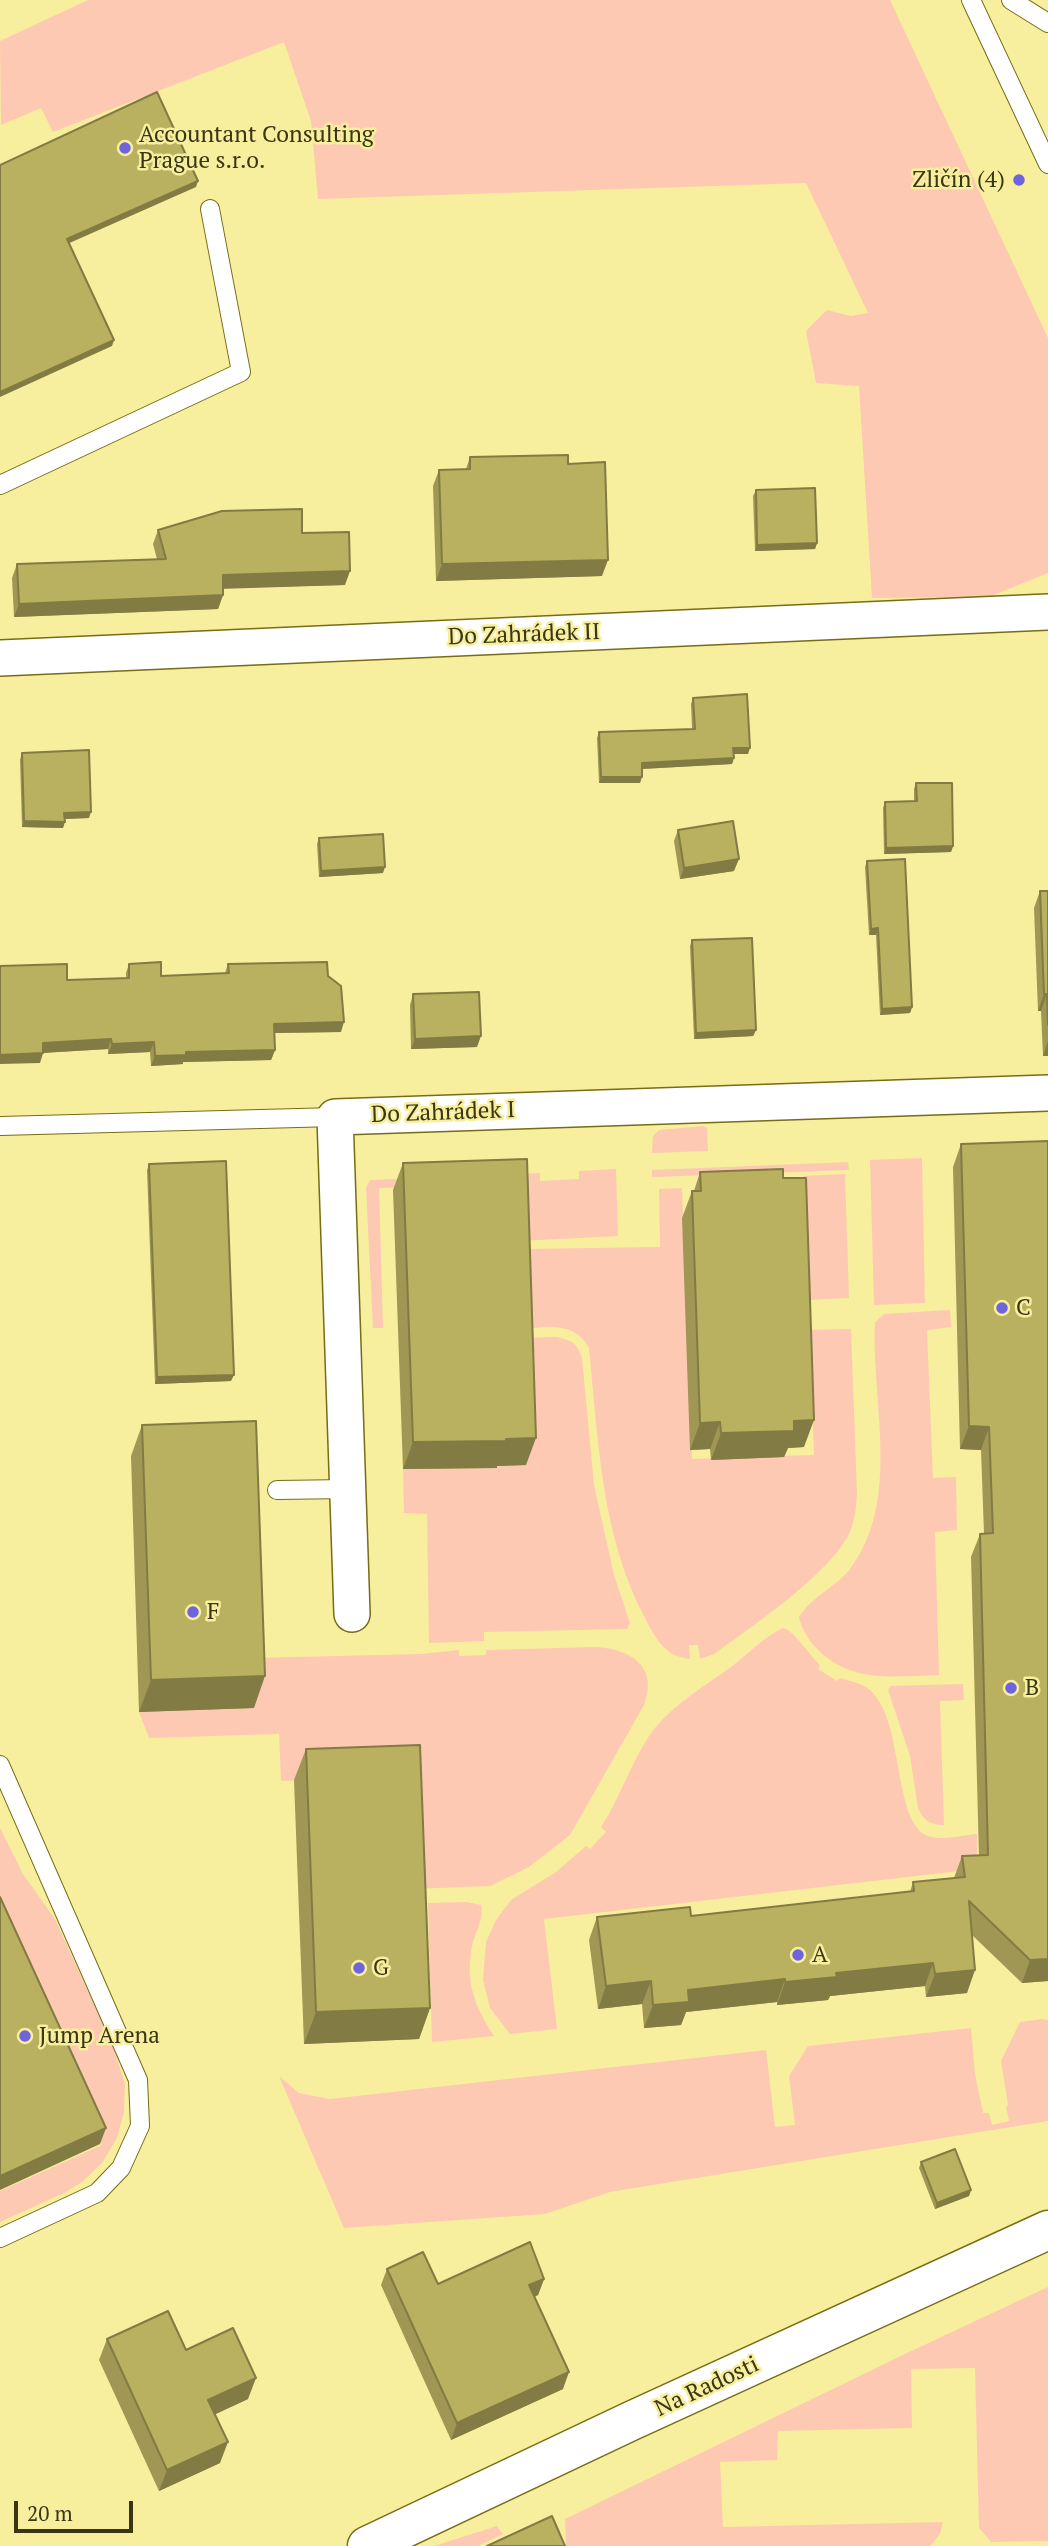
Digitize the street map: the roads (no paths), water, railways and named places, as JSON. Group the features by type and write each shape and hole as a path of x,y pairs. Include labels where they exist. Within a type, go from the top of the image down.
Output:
{"main road":[{"name":"Na Radosti","path":"367,2546 631,2421 1048,2230"}],"street":[{"name":"Do Zahrádek II","path":"0,657 1048,612"},
{"name":"Do Zahrádek I","path":"335,1117 1048,1093"},
{"path":"335,1117 352,1614"}],"lane":[{"path":"971,0 1048,164"},
{"path":"1011,0 1048,23"},
{"path":"0,485 241,372 211,209"},
{"path":"0,1126 335,1117"},
{"path":"277,1490 348,1489"},
{"path":"0,1765 138,2080 139,2126 121,2168 97,2193 0,2238"}],"place":[{"name":"Accountant Consulting Prague s.r.o.","path":"125,148"},
{"name":"Zličín (4)","path":"1019,180"},
{"name":"C","path":"1002,1308"},
{"name":"F","path":"193,1612"},
{"name":"B","path":"1011,1688"},
{"name":"A","path":"798,1955"},
{"name":"G","path":"359,1968"},
{"name":"Jump Arena","path":"25,2036"}]}
